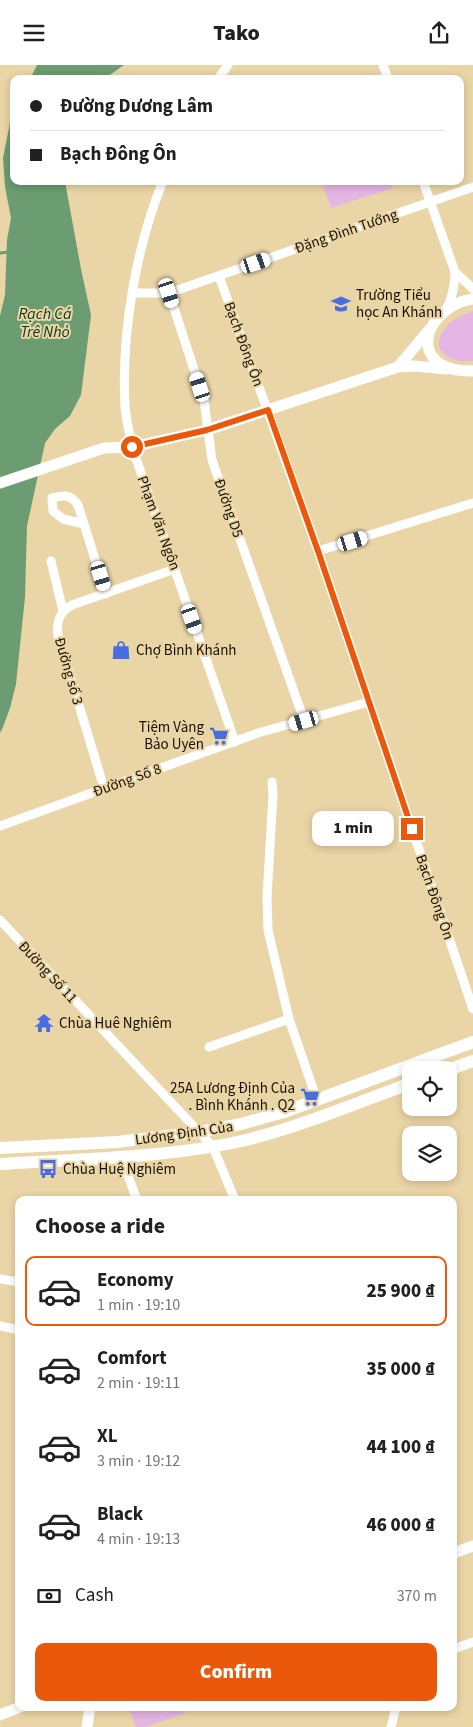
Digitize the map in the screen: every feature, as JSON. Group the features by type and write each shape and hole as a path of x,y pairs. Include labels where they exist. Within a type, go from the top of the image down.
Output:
{"main road":[{"name":"Lương Định Của","path":"0,1148 117,1142 200,1132 241,1124 284,1112 473,1042"},
{"path":"457,1067 473,1061"},
{"name":"Lương Định Của","path":"0,1164 122,1157 213,1147 290,1127 402,1086"}],"street":[{"name":"Phạm Văn Ngôn","path":"162,185 151,214 132,293 127,323 125,407 132,447 235,742"},
{"path":"425,185 454,272 455,284 444,314"},
{"name":"Đặng Đình Tướng","path":"132,293 169,293 473,187"},
{"path":"454,272 473,289"},
{"name":"Bạch Đông Ôn","path":"219,276 318,551 473,1009"},
{"name":"Đường D5","path":"169,293 204,400 212,460 304,721"},
{"path":"398,367 433,324 444,314 458,303 473,299"},
{"path":"433,324 428,338 428,346 433,359 446,369"},
{"path":"0,483 104,448 132,447 207,430 398,367 414,366 467,371 473,378"},
{"path":"318,551 473,503"},
{"path":"84,524 106,594"},
{"path":"51,561 63,611 72,605 175,569"},
{"name":"Đường số 3","path":"63,611 57,623 58,636 104,788"},
{"name":"Đường Số 8","path":"0,826 235,742 369,702"},
{"path":"272,782 273,795 267,897 268,930 289,1019 317,1100"},
{"name":"Đường Số 11","path":"0,920 213,1147"},
{"path":"209,1047 289,1019"},
{"path":"213,1147 233,1196"},
{"path":"122,1157 136,1196"},
{"path":"0,1279 15,1281"},
{"path":"0,1326 15,1329"},
{"path":"457,1552 473,1546"},
{"path":"457,1648 473,1642"},
{"path":"0,1715 15,1709"},
{"path":"87,1727 89,1711"},
{"path":"390,1727 395,1711"}],"shaded area":[{"path":"322,185 392,185 393,188 331,208"},
{"path":"473,311 473,361 450,358 440,349 440,336 451,322"},
{"path":"130,1711 184,1711 185,1713 146,1727 136,1727"}],"water":[{"path":"37,65 124,65 110,75 32,75"},
{"name":"Rạch Cá Trê Nhỏ","path":"10,123 10,185 66,185 91,315 81,395 70,416 55,429 45,443 27,526 25,597 16,684 10,708 0,733 0,316 5,295 7,240 11,218 5,187 3,158"}],"waterway":[{"path":"0,253 9,252"}],"place":[{"name":"Trường Tiểu học An Khánh","path":"341,304"},
{"name":"Chợ Bình Khánh","path":"121,650"},
{"name":"Tiệm Vàng Bảo Uyên","path":"219,736"},
{"name":"Chùa Huê Nghiêm","path":"44,1023"},
{"name":"25A Lương Định Của . Bình Khánh . Q2","path":"310,1097"},
{"name":"Chùa Huệ Nghiêm","path":"48,1169"}],"route":[{"path":"132,447 207,430 268,410 412,829"}]}
